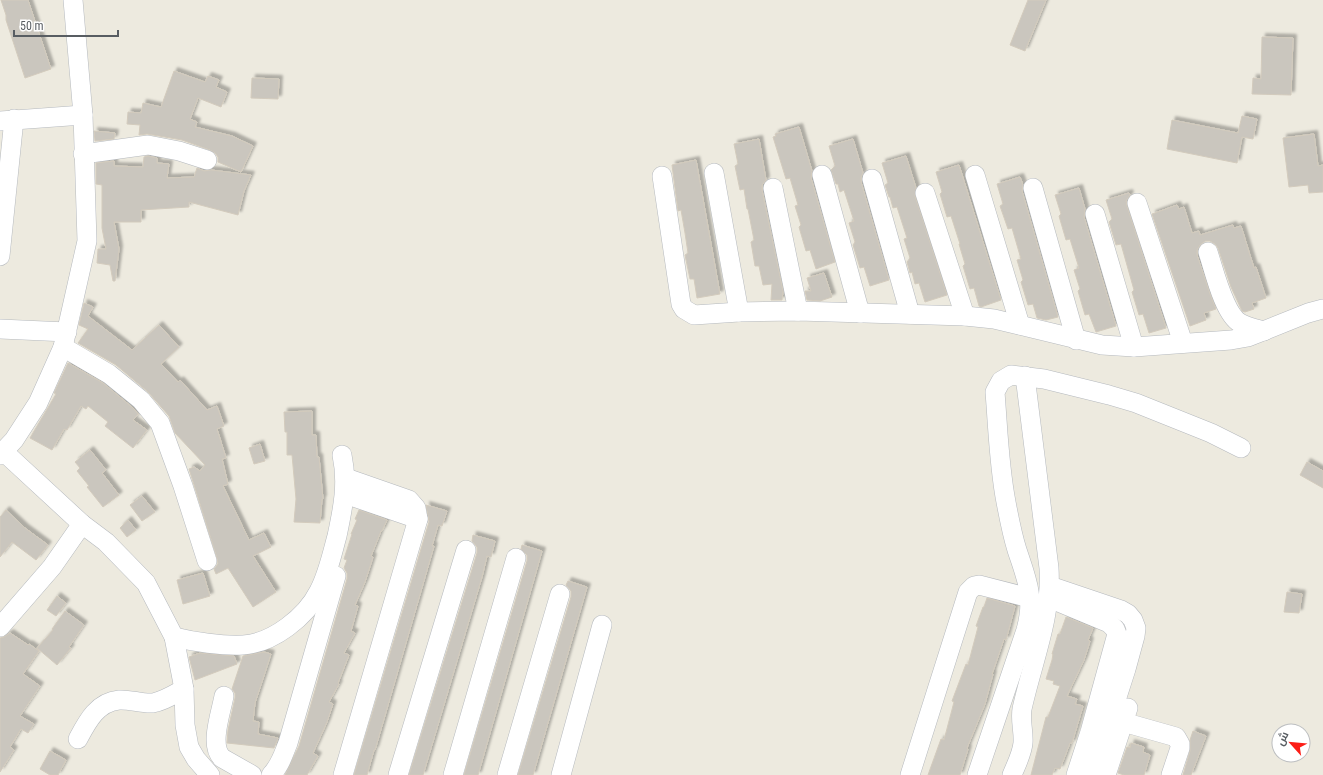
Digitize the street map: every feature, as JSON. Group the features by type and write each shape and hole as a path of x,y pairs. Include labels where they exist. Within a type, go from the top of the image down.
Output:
{"street":[{"path":"73,0 83,115 83,154 87,241 65,340 38,404 14,440 2,453 82,524 106,542 146,583 174,637 184,689 185,725 189,747 196,759 210,775"},
{"path":"0,256 7,120 83,115"},
{"path":"83,154 148,145 179,150 208,160"},
{"path":"714,173 739,312"},
{"path":"822,175 860,313"},
{"path":"975,175 1020,325"},
{"path":"662,176 681,304 684,309 694,315 739,312 798,311 965,316 994,319 1076,340 1102,345 1134,347 1231,340 1248,337 1308,313 1323,309"},
{"path":"872,179 910,314"},
{"path":"773,188 798,311"},
{"path":"1033,188 1076,340"},
{"path":"925,193 965,316"},
{"path":"1137,203 1183,343"},
{"path":"1094,214 1134,347"},
{"path":"1208,252 1226,306 1232,316 1240,323 1264,331"},
{"path":"0,329 65,340 141,400 160,423 183,486 207,561"},
{"path":"1076,775 1090,732 1117,631 1110,623 1043,594 1028,581 1017,548 1006,502 1001,466 995,392 1001,381 1011,375 1044,379 1136,403 1212,433 1241,448"},
{"path":"1012,775 1022,747 1022,708 1049,568 1025,376"},
{"path":"271,775 277,769 288,743 350,490 342,455"},
{"path":"174,637 192,642 244,645 267,638 288,627 306,610 320,591 350,490"},
{"path":"343,775 418,519 416,508 409,500 350,490"},
{"path":"0,627 52,567 82,524"},
{"path":"398,775 466,550"},
{"path":"454,775 516,558"},
{"path":"910,775 968,592 974,586 979,585 1043,594 1128,614 1133,620 1136,628 1126,669 1092,775"},
{"path":"507,775 560,594"},
{"path":"977,775 1026,630 1030,612 1043,594"},
{"path":"561,775 602,625"},
{"path":"1106,775 1137,678 1135,672 1126,669"},
{"path":"78,739 87,721 98,709 107,704 119,700 153,703 165,700 184,689"},
{"path":"224,696 216,738 216,749 222,758 252,775"},
{"path":"1123,722 1172,735 1179,740 1180,748 1171,775"}],"building":[{"path":"1,0 28,0 51,69 25,78"},
{"path":"1028,0 1046,0 1025,51 1010,45"},
{"path":"1262,37 1293,38 1291,95 1252,94 1253,78 1261,79"},
{"path":"174,71 205,82 208,76 219,80 216,87 227,92 221,107 198,98 190,119 197,122 195,127 232,136 253,146 241,172 218,162 218,157 210,150 182,140 147,134 139,135 140,125 127,124 128,112 141,113 143,103 161,107"},
{"path":"252,78 279,79 278,99 251,98"},
{"path":"1242,116 1257,119 1253,139 1242,137 1237,163 1167,149 1172,120 1238,133"},
{"path":"799,127 812,171 811,178 835,262 816,269 810,250 806,251 799,227 801,225 795,206 798,205 790,178 786,179 773,137 776,136 775,134"},
{"path":"94,131 115,133 114,139 95,141"},
{"path":"1314,134 1318,166 1323,165 1323,192 1309,193 1308,185 1289,187 1283,138"},
{"path":"759,139 766,180 762,185 762,190 783,291 782,300 771,300 772,284 763,285 759,266 755,266 751,242 754,240 744,189 740,190 735,166 738,164 734,144"},
{"path":"853,139 863,173 861,182 889,280 870,286 864,267 860,268 853,245 855,242 849,223 854,221 844,190 840,192 831,170 835,166 829,146"},
{"path":"148,156 157,158 157,163 169,164 167,178 194,177 197,168 204,171 211,170 251,175 244,191 238,215 189,202 189,207 141,210 141,222 114,222 119,249 115,281 113,281 110,265 97,263 98,249 106,249 102,228 102,185 96,184 96,163 114,161 114,166 143,167 144,157"},
{"path":"906,156 916,188 915,196 947,295 925,302 919,283 915,284 912,272 910,273 907,262 910,258 904,239 907,238 897,207 893,208 885,185 888,183 882,163"},
{"path":"696,160 720,294 697,298 694,279 690,279 685,255 688,253 681,210 678,211 672,165"},
{"path":"959,165 1001,300 981,307 979,306 974,288 970,289 963,266 965,264 960,244 951,216 947,217 940,194 942,192 936,172"},
{"path":"1020,177 1023,185 1022,191 1058,317 1046,320 1037,318 1033,304 1028,305 1021,282 1023,280 1017,260 1021,259 1012,228 1008,229 1000,206 1003,204 997,184"},
{"path":"1079,188 1085,209 1084,217 1116,326 1096,332 1089,314 1085,315 1078,291 1080,289 1074,270 1079,268 1070,239 1066,240 1059,216 1061,214 1055,195"},
{"path":"1129,193 1130,195 1126,201 1127,206 1166,328 1149,333 1143,314 1139,315 1132,292 1134,290 1121,244 1116,245 1109,222 1112,219 1106,200"},
{"path":"1177,205 1179,209 1184,207 1192,233 1199,231 1200,235 1233,225 1234,228 1241,226 1254,268 1256,267 1266,298 1252,303 1254,309 1245,312 1242,311 1231,287 1218,248 1210,241 1205,241 1197,250 1197,255 1216,309 1204,313 1206,320 1190,326 1152,214"},
{"path":"824,273 832,297 820,301 807,300 805,291 811,291 807,278"},
{"path":"84,303 93,307 88,316 132,350 159,325 179,347 161,364 178,382 180,380 207,410 217,406 224,426 217,429 226,458 222,459 228,484 223,486 249,540 264,533 271,547 253,556 276,592 253,607 228,568 216,574 214,569 218,564 217,558 189,469 194,467 200,471 205,465 175,433 169,416 148,392 116,365 78,343 88,329 79,325"},
{"path":"68,363 103,383 138,414 133,420 147,430 133,448 105,426 108,422 88,406 86,409 81,406 67,430 64,429 52,450 30,438 56,394 54,393"},
{"path":"312,411 312,435 316,435 317,457 319,457 323,499 320,523 294,522 296,499 292,455 287,455 287,432 285,432 284,412"},
{"path":"260,444 265,461 254,464 249,448"},
{"path":"90,450 106,470 102,473 119,495 103,507 87,487 89,486 77,471 80,468 75,462"},
{"path":"1307,462 1323,471 1323,488 1300,475"},
{"path":"142,496 155,512 142,521 130,505"},
{"path":"426,505 447,511 442,526 438,525 432,546 434,546 367,775 354,775 429,522"},
{"path":"6,510 25,528 48,545 36,560 12,542 0,557 0,517"},
{"path":"359,510 387,520 371,556 373,557 365,582 355,605 358,606 351,631 355,633 344,653 349,655 338,683 339,684 329,702 333,704 327,722 313,753 318,756 307,775 285,775 299,746 347,579 347,573 344,568 347,560 344,559"},
{"path":"128,520 136,530 127,537 120,528"},
{"path":"473,535 495,541 491,557 487,556 423,775 409,775 477,553 477,547 472,541"},
{"path":"522,545 542,551 478,775 464,775 527,561 527,555 521,549"},
{"path":"203,573 210,596 183,604 177,580"},
{"path":"568,581 587,587 533,775 518,775 571,597 571,591 566,585"},
{"path":"1287,592 1302,594 1299,613 1284,612"},
{"path":"57,596 66,603 56,616 47,610"},
{"path":"987,598 1015,606 1006,640 1004,639 992,674 985,704 967,748 968,749 960,775 928,775 941,739 944,740 954,702 952,701 966,664 968,665 978,627 976,626"},
{"path":"65,611 84,625 69,647 71,648 57,665 37,648 53,630 52,629"},
{"path":"1066,617 1093,628 1088,640 1090,641 1084,660 1067,696 1077,699 1075,704 1083,706 1072,743 1070,743 1060,769 1055,768 1052,775 1031,775 1046,717 1048,717 1060,686 1053,684 1054,681 1046,679 1058,634 1060,634"},
{"path":"10,633 39,651 23,674 40,686 20,716 34,724 28,733 21,729 10,747 14,750 0,772 0,638"},
{"path":"264,652 271,654 255,703 253,721 259,722 258,734 278,738 274,748 227,743 228,730 235,698 235,693 232,689 243,656"},
{"path":"200,653 234,656 237,664 195,680 189,657"},
{"path":"1193,731 1206,736 1191,775 1183,775 1190,751 1190,740"},
{"path":"1131,743 1144,747 1143,752 1150,755 1144,775 1124,775 1118,773 1127,747 1130,748"},
{"path":"50,751 66,760 58,775 50,775 40,769"}]}
